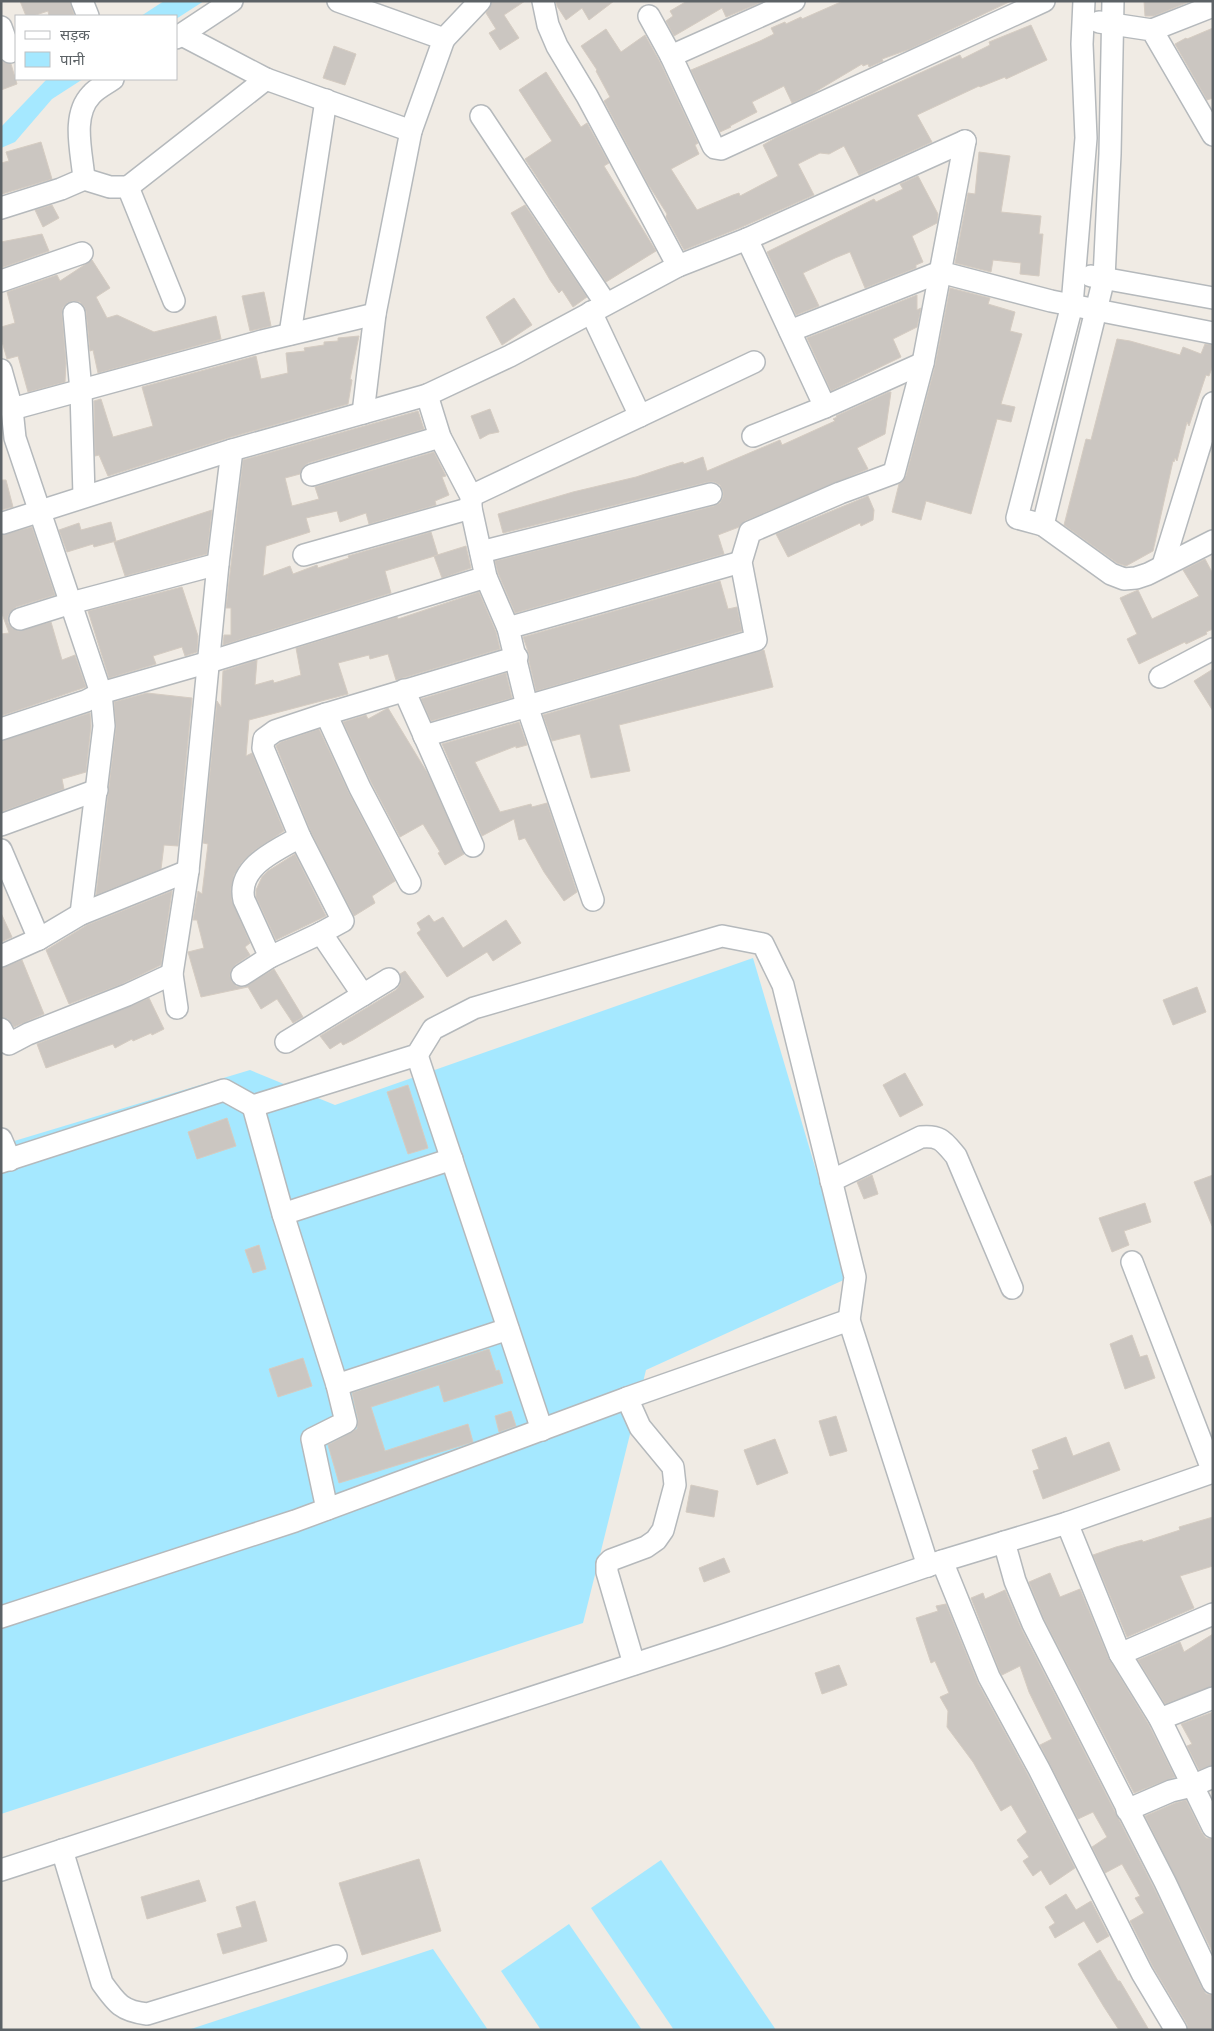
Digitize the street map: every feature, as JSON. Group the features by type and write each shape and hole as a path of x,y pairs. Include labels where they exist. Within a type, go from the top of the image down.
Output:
{"street":[{"path":"82,1 88,15"},
{"path":"179,37 232,1"},
{"path":"338,1 444,38"},
{"path":"363,413 375,314 410,131 444,38 480,1"},
{"path":"543,1 548,25 557,46 587,96 678,266"},
{"path":"671,56 794,1"},
{"path":"649,16 671,56 713,146 721,149 1044,1"},
{"path":"1043,525 1104,278 1110,154 1113,1"},
{"path":"1213,6 1152,30 1112,24 1083,10 1086,138 1072,305 1017,518 1043,525 1111,574 1124,579 1136,578 1213,541"},
{"path":"1,27 10,52"},
{"path":"1152,30 1206,110 1213,135"},
{"path":"179,37 266,79 410,131"},
{"path":"1,208 84,179 110,188 128,187 266,79"},
{"path":"84,179 79,125 81,111 90,96 112,80"},
{"path":"290,334 326,100"},
{"path":"481,116 598,308 640,416"},
{"path":"3,523 232,450 427,394 510,356 678,266 747,239 965,141 923,363 894,473 840,493 750,532 741,562 756,640 424,736"},
{"path":"128,187 174,301"},
{"path":"747,239 825,407"},
{"path":"1,281 82,253"},
{"path":"790,331 940,272 1072,305 1213,333"},
{"path":"1076,273 1213,298"},
{"path":"74,314 81,391 84,496"},
{"path":"12,409 290,334 375,314"},
{"path":"304,555 471,502 640,416 754,362"},
{"path":"754,436 825,407 923,363"},
{"path":"1,370 12,409 8,440 41,512 101,693 104,726 98,790 81,914"},
{"path":"427,394 440,438 471,502 486,577 508,628 528,706 593,900"},
{"path":"1163,565 1207,443 1213,403"},
{"path":"312,475 440,438"},
{"path":"177,1008 172,974 188,871 218,564 232,450"},
{"path":"481,552 711,494"},
{"path":"508,628 741,562"},
{"path":"20,619 71,603 218,564"},
{"path":"1,729 86,701 101,693 486,577"},
{"path":"1160,676 1213,648"},
{"path":"242,975 270,957 343,921 300,837 263,743 267,736 275,731 326,714 516,658"},
{"path":"404,690 473,846"},
{"path":"326,714 360,788 410,883"},
{"path":"1,825 98,790"},
{"path":"270,957 244,900 243,884 256,864 300,837"},
{"path":"1,850 39,939"},
{"path":"1,956 39,939 81,914 188,871"},
{"path":"320,933 363,995"},
{"path":"253,1106 417,1055 433,1029 474,1008 722,936 763,944 783,986 855,1277 849,1320 935,1564 989,1677 1111,1909 1142,1973 1176,2030"},
{"path":"1,1029 9,1044 28,1034 127,995 172,974"},
{"path":"286,1042 389,979"},
{"path":"417,1055 542,1430"},
{"path":"1,1139 6,1161 224,1090 253,1106 283,1214 337,1384 346,1422 312,1440 327,1509"},
{"path":"831,1181 921,1137 933,1136 944,1142 956,1156 1012,1288"},
{"path":"283,1214 452,1160"},
{"path":"1,1870 935,1564 1067,1523 1213,1472 1132,1262"},
{"path":"1,1618 327,1509 627,1398 849,1320"},
{"path":"337,1384 508,1329"},
{"path":"627,1398 640,1427 673,1467 675,1485 663,1530 656,1540 646,1547 611,1560 607,1564 607,1572 634,1664"},
{"path":"1067,1523 1120,1654 1160,1719 1213,1827"},
{"path":"1004,1542 1015,1581 1033,1624 1165,1882 1213,1984"},
{"path":"1120,1654 1213,1614"},
{"path":"1160,1719 1213,1698"},
{"path":"1127,1810 1171,1791 1192,1786 1213,1777"},
{"path":"62,1850 102,1983 113,1999 128,2012 147,2014 336,1956"}],"water":[{"path":"164,1 204,1 178,18 178,15 143,15"},
{"path":"46,80 81,80 52,99 15,142 1,148 1,127"},
{"path":"753,958 848,1278 646,1370 583,1623 1,1814 1,1145 250,1070 335,1105"},
{"path":"661,1860 776,2030 674,2030 591,1908"},
{"path":"569,1924 642,2030 541,2030 501,1971"},
{"path":"433,1949 488,2030 188,2030"}],"building":[{"path":"20,1 70,1 74,15 49,15 48,11 36,15 26,15"},
{"path":"492,1 525,1 504,15 519,38 500,50 489,33 496,29 486,13"},
{"path":"556,1 614,1 589,20 582,8 566,20"},
{"path":"687,1 762,2 726,17 722,8 674,36 666,21 673,16 670,11"},
{"path":"843,1 1011,1 910,49 882,59 883,61 869,67 868,64 863,66 862,64 810,95 792,103 784,86 752,102 757,112 720,132 691,70 774,34 771,28 801,17 802,19"},
{"path":"1144,1 1191,1 1154,16 1145,16"},
{"path":"1031,25 1047,60 1006,79 1005,77 979,86 917,115 932,142 859,175 844,146 829,154 820,153 798,164 814,195 684,250 666,217 667,214 648,184 604,101 610,97 597,70 581,46 606,29 621,52 645,35 660,62 698,143 695,145 699,154 671,169 697,210 739,193 740,196 778,176 763,145 777,137 960,55 962,59 990,45 989,42"},
{"path":"1213,28 1213,98 1207,100 1175,44"},
{"path":"334,46 356,54 345,85 323,78"},
{"path":"1,61 11,64 17,84 1,90"},
{"path":"546,72 581,127 587,123 609,163 604,166 656,251 606,282 525,159 552,141 519,90"},
{"path":"41,142 52,179 2,194 1,163 9,161 6,152"},
{"path":"979,152 1010,156 1001,212 1041,216 1039,234 1043,234 1039,276 1020,274 1021,263 993,260 991,272 955,263 968,193 975,194"},
{"path":"918,176 938,214 937,223 912,236 923,262 916,265 916,268 865,288 850,252 835,258 803,273 819,306 796,315 767,252 874,199 876,202 903,189 900,184"},
{"path":"52,205 59,218 43,227 35,210"},
{"path":"525,205 587,297 573,307 562,290 559,293 550,280 511,213"},
{"path":"42,234 49,251 1,268 1,242"},
{"path":"92,260 110,288 96,297 107,318 117,315 154,332 216,316 221,339 98,373 93,350 90,351 86,311 80,302 72,301 63,307 62,314 66,363 65,382 28,392 18,356 7,359 1,338 1,327 15,323 7,292 57,275 60,281"},
{"path":"950,288 990,298 988,304 1015,312 1010,331 1022,334 1001,404 1015,407 1011,422 997,419 971,514 926,501 921,520 892,512 899,484 906,476 935,366"},
{"path":"264,292 271,326 250,331 242,296"},
{"path":"917,295 917,310 921,308 917,327 893,339 901,357 831,391 807,338"},
{"path":"514,298 532,325 502,345 486,317"},
{"path":"359,336 350,379 352,380 348,404 228,438 108,476 99,455 95,456 94,401 101,399 113,437 153,426 142,387 256,356 261,379 288,373 286,353 305,351 304,348 324,345 324,342 338,341 338,338"},
{"path":"1117,339 1180,355 1183,347 1201,354 1205,344 1213,345 1213,365 1209,376 1206,375 1189,426 1187,422 1177,461 1175,458 1173,461 1153,551 1126,566 1117,563 1064,525 1086,439 1091,440"},
{"path":"891,392 885,434 857,448 868,469 745,521 739,527 718,535 724,554 515,613 498,573 495,561 714,506 720,503 723,491 720,485 708,482 503,533 498,514 573,492 636,477 683,462 684,464 703,457 707,471 780,440 782,445 835,421 833,419 836,416"},
{"path":"490,409 499,432 489,434 480,439 471,416"},
{"path":"418,411 424,429 308,463 303,467 300,474 285,478 292,506 319,499 315,487 434,452 446,476 442,477 449,495 435,501 436,505 369,524 366,513 340,522 337,511 306,518 310,532 266,546 263,576 290,566 293,574 317,565 318,568 349,558 348,556 431,532 438,555 385,571 391,593 223,645 224,635 231,635 231,608 226,608 243,460"},
{"path":"1,480 6,480 13,507 1,510"},
{"path":"868,496 874,510 873,520 861,526 860,523 788,557 776,534"},
{"path":"212,510 207,554 125,576 114,542"},
{"path":"111,522 116,541 94,547 93,544 67,552 59,530 79,523 81,530"},
{"path":"32,527 55,595 16,607 8,616 8,623 18,631 51,622 62,660 75,655 86,687 1,716 1,634 9,633 1,611 1,535"},
{"path":"466,546 471,568 442,578 434,556"},
{"path":"1205,559 1213,574 1213,629 1186,644 1185,642 1139,664 1127,639 1137,634 1120,598 1138,590 1152,619 1199,596 1183,570"},
{"path":"720,581 728,609 737,607 742,631 536,691 529,654 523,637"},
{"path":"182,587 198,636 197,652 185,656 182,647 153,656 156,664 109,678 88,611"},
{"path":"479,592 496,632 500,649 396,680 388,654 370,659 369,655 338,663 348,694 249,720 246,756 252,753 284,831 252,852 242,862 234,875 231,889 232,901 250,943 245,947 250,955 235,965 231,970 230,976 236,986 243,987 274,969 303,1017 293,1023 277,999 261,1009 248,987 201,997 188,952 204,948 197,920 193,920 198,891 202,894 208,844 203,843 217,701 221,707 223,671 257,660 255,685 273,680 274,683 301,675 296,648 397,617 398,619"},
{"path":"764,650 773,687 619,725 630,771 591,778 580,734 552,741 543,715"},
{"path":"1213,669 1213,711 1194,681"},
{"path":"506,673 512,698 431,721 421,699"},
{"path":"147,693 192,698 178,846 164,845 161,869 96,895 116,728 114,702"},
{"path":"388,708 428,774 464,854 445,865 438,853 440,852 423,824 400,837 371,782 343,722 366,715 368,719"},
{"path":"90,713 91,726 86,772 62,779 64,789 1,812 1,741"},
{"path":"519,722 527,745 516,748 516,746 475,762 500,812 531,804 532,807 547,803 577,892 564,901 544,872 525,838 519,840 514,819 482,836 442,744"},
{"path":"319,729 349,793 395,881 372,896 375,903 354,916 311,832 276,746 281,742"},
{"path":"295,854 326,916 276,940 256,897 256,890 262,877 268,871"},
{"path":"172,891 161,965 122,984 69,1004 46,950 87,925"},
{"path":"1,913 12,937 1,942"},
{"path":"429,915 434,922 443,917 463,948 506,920 521,943 493,961 487,952 447,977 417,933 421,930 417,923"},
{"path":"22,960 44,1014 14,1027 8,1019 1,1017 1,968"},
{"path":"405,971 424,997 353,1040 343,1045 341,1042 330,1049 320,1036 396,990 400,985 400,974"},
{"path":"1197,987 1206,1012 1173,1025 1163,1000"},
{"path":"149,998 164,1029 133,1041 132,1039 115,1048 113,1044 46,1068 37,1044"},
{"path":"905,1073 923,1105 900,1117 883,1085"},
{"path":"408,1085 428,1148 408,1154 387,1092"},
{"path":"227,1118 236,1146 197,1159 188,1132"},
{"path":"872,1175 878,1194 864,1199 857,1182"},
{"path":"1213,1175 1213,1226 1212,1226 1194,1182"},
{"path":"1145,1203 1151,1222 1124,1231 1129,1245 1112,1252 1099,1218"},
{"path":"259,1245 266,1269 253,1273 245,1250"},
{"path":"1132,1335 1140,1357 1147,1355 1155,1378 1125,1389 1110,1344"},
{"path":"489,1349 496,1371 499,1370 503,1383 444,1402 439,1385 371,1407 385,1451 468,1424 473,1442 339,1483 328,1445 357,1429 358,1419 352,1393"},
{"path":"303,1358 312,1386 278,1397 269,1369"},
{"path":"511,1411 516,1426 499,1432 495,1416"},
{"path":"836,1416 847,1451 830,1456 819,1421"},
{"path":"1066,1437 1073,1456 1109,1442 1120,1470 1043,1499 1033,1471 1039,1469 1032,1450"},
{"path":"775,1439 788,1473 757,1485 744,1450"},
{"path":"691,1485 718,1491 714,1517 686,1512"},
{"path":"1213,1517 1213,1566 1180,1576 1194,1608 1127,1637 1093,1555 1142,1540 1143,1542 1180,1530 1179,1527"},
{"path":"724,1558 730,1572 704,1582 699,1568"},
{"path":"1050,1573 1060,1597 1080,1589 1109,1659 1149,1725 1175,1777 1134,1793 1044,1619 1029,1582"},
{"path":"1005,1590 1022,1630 1154,1888 1202,1988 1206,1994 1213,1995 1213,2030 1188,2030 1187,2024 1153,1967 1130,1921 1144,1913 1135,1898 1140,1896 1122,1864 1105,1873 1092,1847 1107,1837 1093,1812 1078,1819 1040,1745 1052,1739 1029,1692 1020,1666 1002,1675 1000,1672 971,1598 983,1593 985,1599"},
{"path":"946,1604 978,1683 1028,1775 1075,1868 1050,1885 1041,1870 1033,1876 1023,1861 1029,1857 1017,1840 1027,1832 1011,1805 1001,1811 973,1762 947,1727 948,1711 940,1697 949,1693 935,1661 931,1663 916,1618 938,1611 936,1606"},
{"path":"1213,1634 1213,1686 1165,1704 1138,1660 1180,1642 1184,1652"},
{"path":"839,1665 847,1685 822,1694 815,1673"},
{"path":"1213,1712 1213,1765 1199,1770 1187,1746 1192,1744 1181,1724"},
{"path":"1186,1800 1202,1833 1206,1838 1213,1839 1213,1953 1145,1816"},
{"path":"419,1859 441,1931 362,1955 339,1883"},
{"path":"199,1880 206,1901 147,1919 141,1897"},
{"path":"1066,1894 1076,1910 1091,1901 1109,1936 1097,1943 1084,1921 1055,1938 1049,1927 1055,1923 1045,1907"},
{"path":"255,1901 267,1941 223,1954 217,1934 242,1927 236,1907"},
{"path":"1100,1950 1149,2030 1119,2030 1104,2007 1078,1964"}]}
